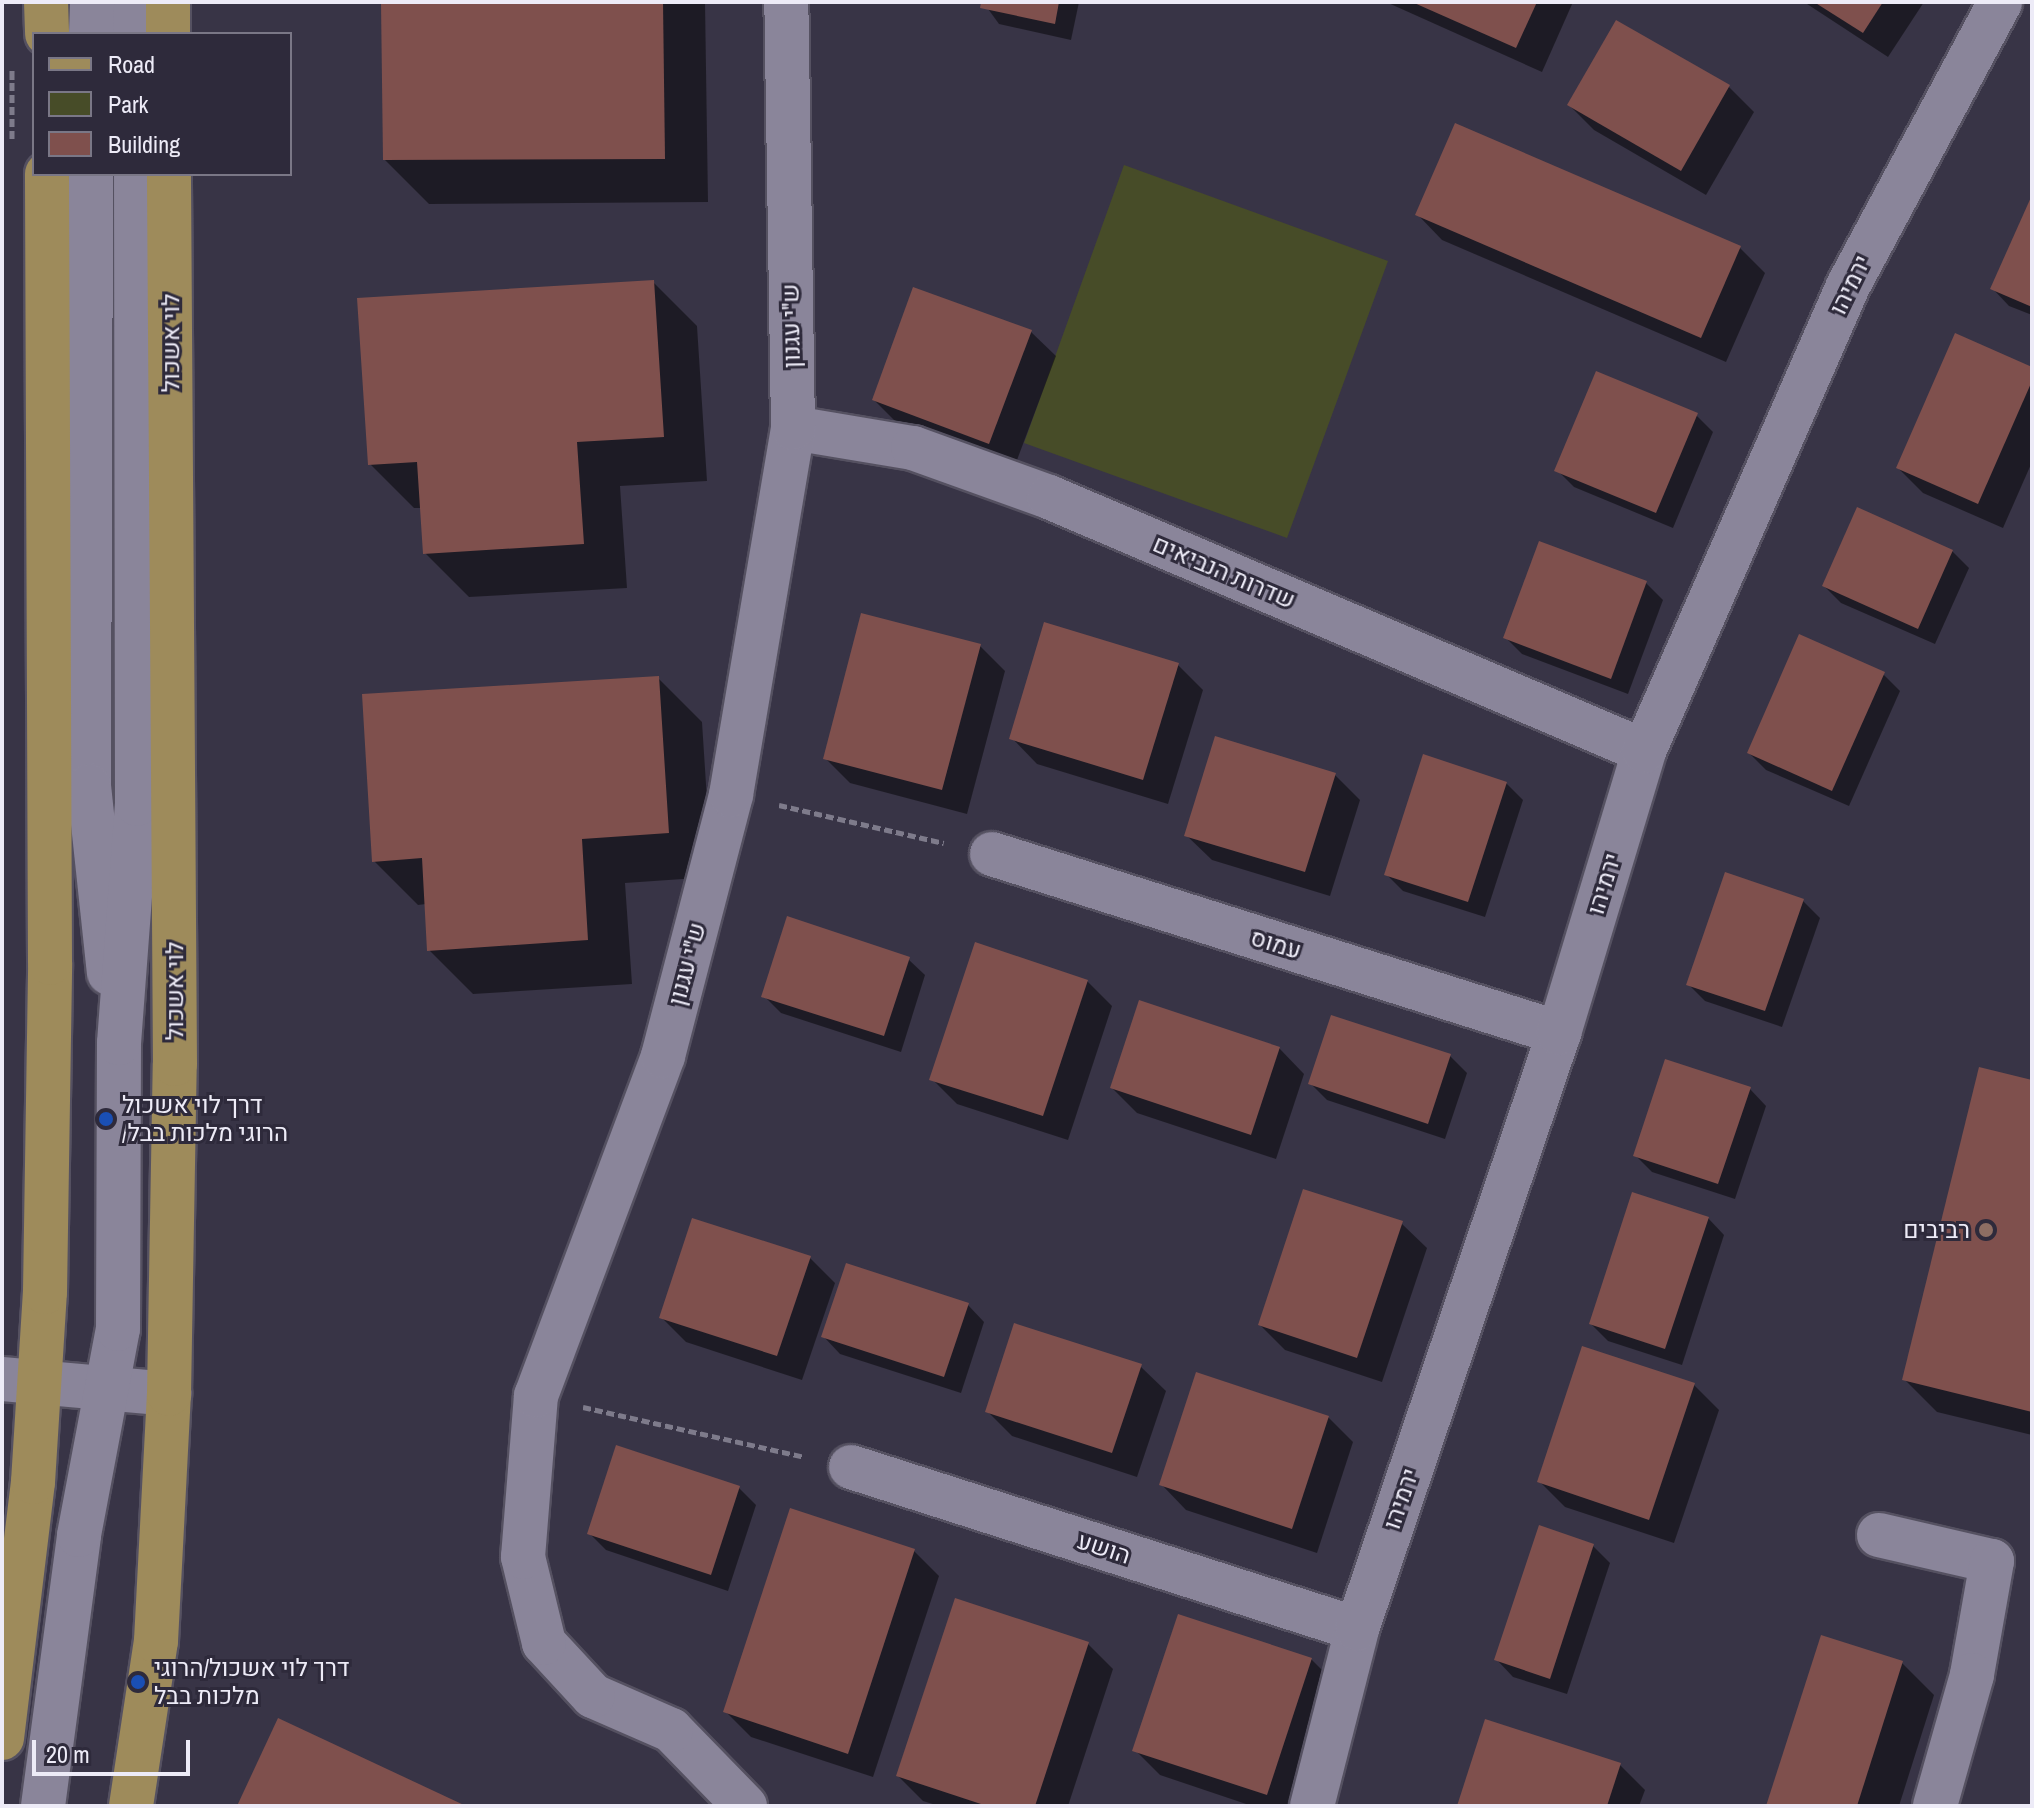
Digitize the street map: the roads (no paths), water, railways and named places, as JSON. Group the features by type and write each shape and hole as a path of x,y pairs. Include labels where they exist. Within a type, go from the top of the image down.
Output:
{"main road":[{"path":"46,2 47,32"},
{"path":"168,2 168,32"},
{"path":"2,1738 21,1382 50,963 47,176"},
{"name":"לוי אשכול","path":"131,1806 156,1641 169,1394 175,1064 169,176"}],"street":[{"path":"91,32 92,2"},
{"path":"128,2 130,32"},
{"name":"ש\"י עגנון","path":"745,1806 671,1730 593,1696 544,1643 523,1557 536,1396 663,1056 731,795 793,428 786,2"},
{"name":"ירמיהו","path":"1312,1806 1357,1629 1559,1033 1644,751 1848,286 2000,2"},
{"path":"91,176 89,786 95,873 119,1043"},
{"path":"43,1806 79,1535 110,1390 119,1318 119,1043 137,804 136,176"},
{"name":"שדרות הנביאים","path":"793,428 913,448 1049,497 1644,751"},
{"name":"עמוס","path":"992,854 1559,1033"},
{"path":"21,1382 169,1394"},
{"name":"הושע","path":"851,1467 1357,1629"},
{"path":"1879,1535 1992,1561 1972,1675 1935,1806"}],"place":[{"name":"דרך לוי אשכול /הרוגי מלכות בבל","path":"106,1119"},
{"name":"רביבים","path":"1986,1230"},
{"name":"דרך לוי אשכול/הרוגי מלכות בבל","path":"138,1682"}]}
